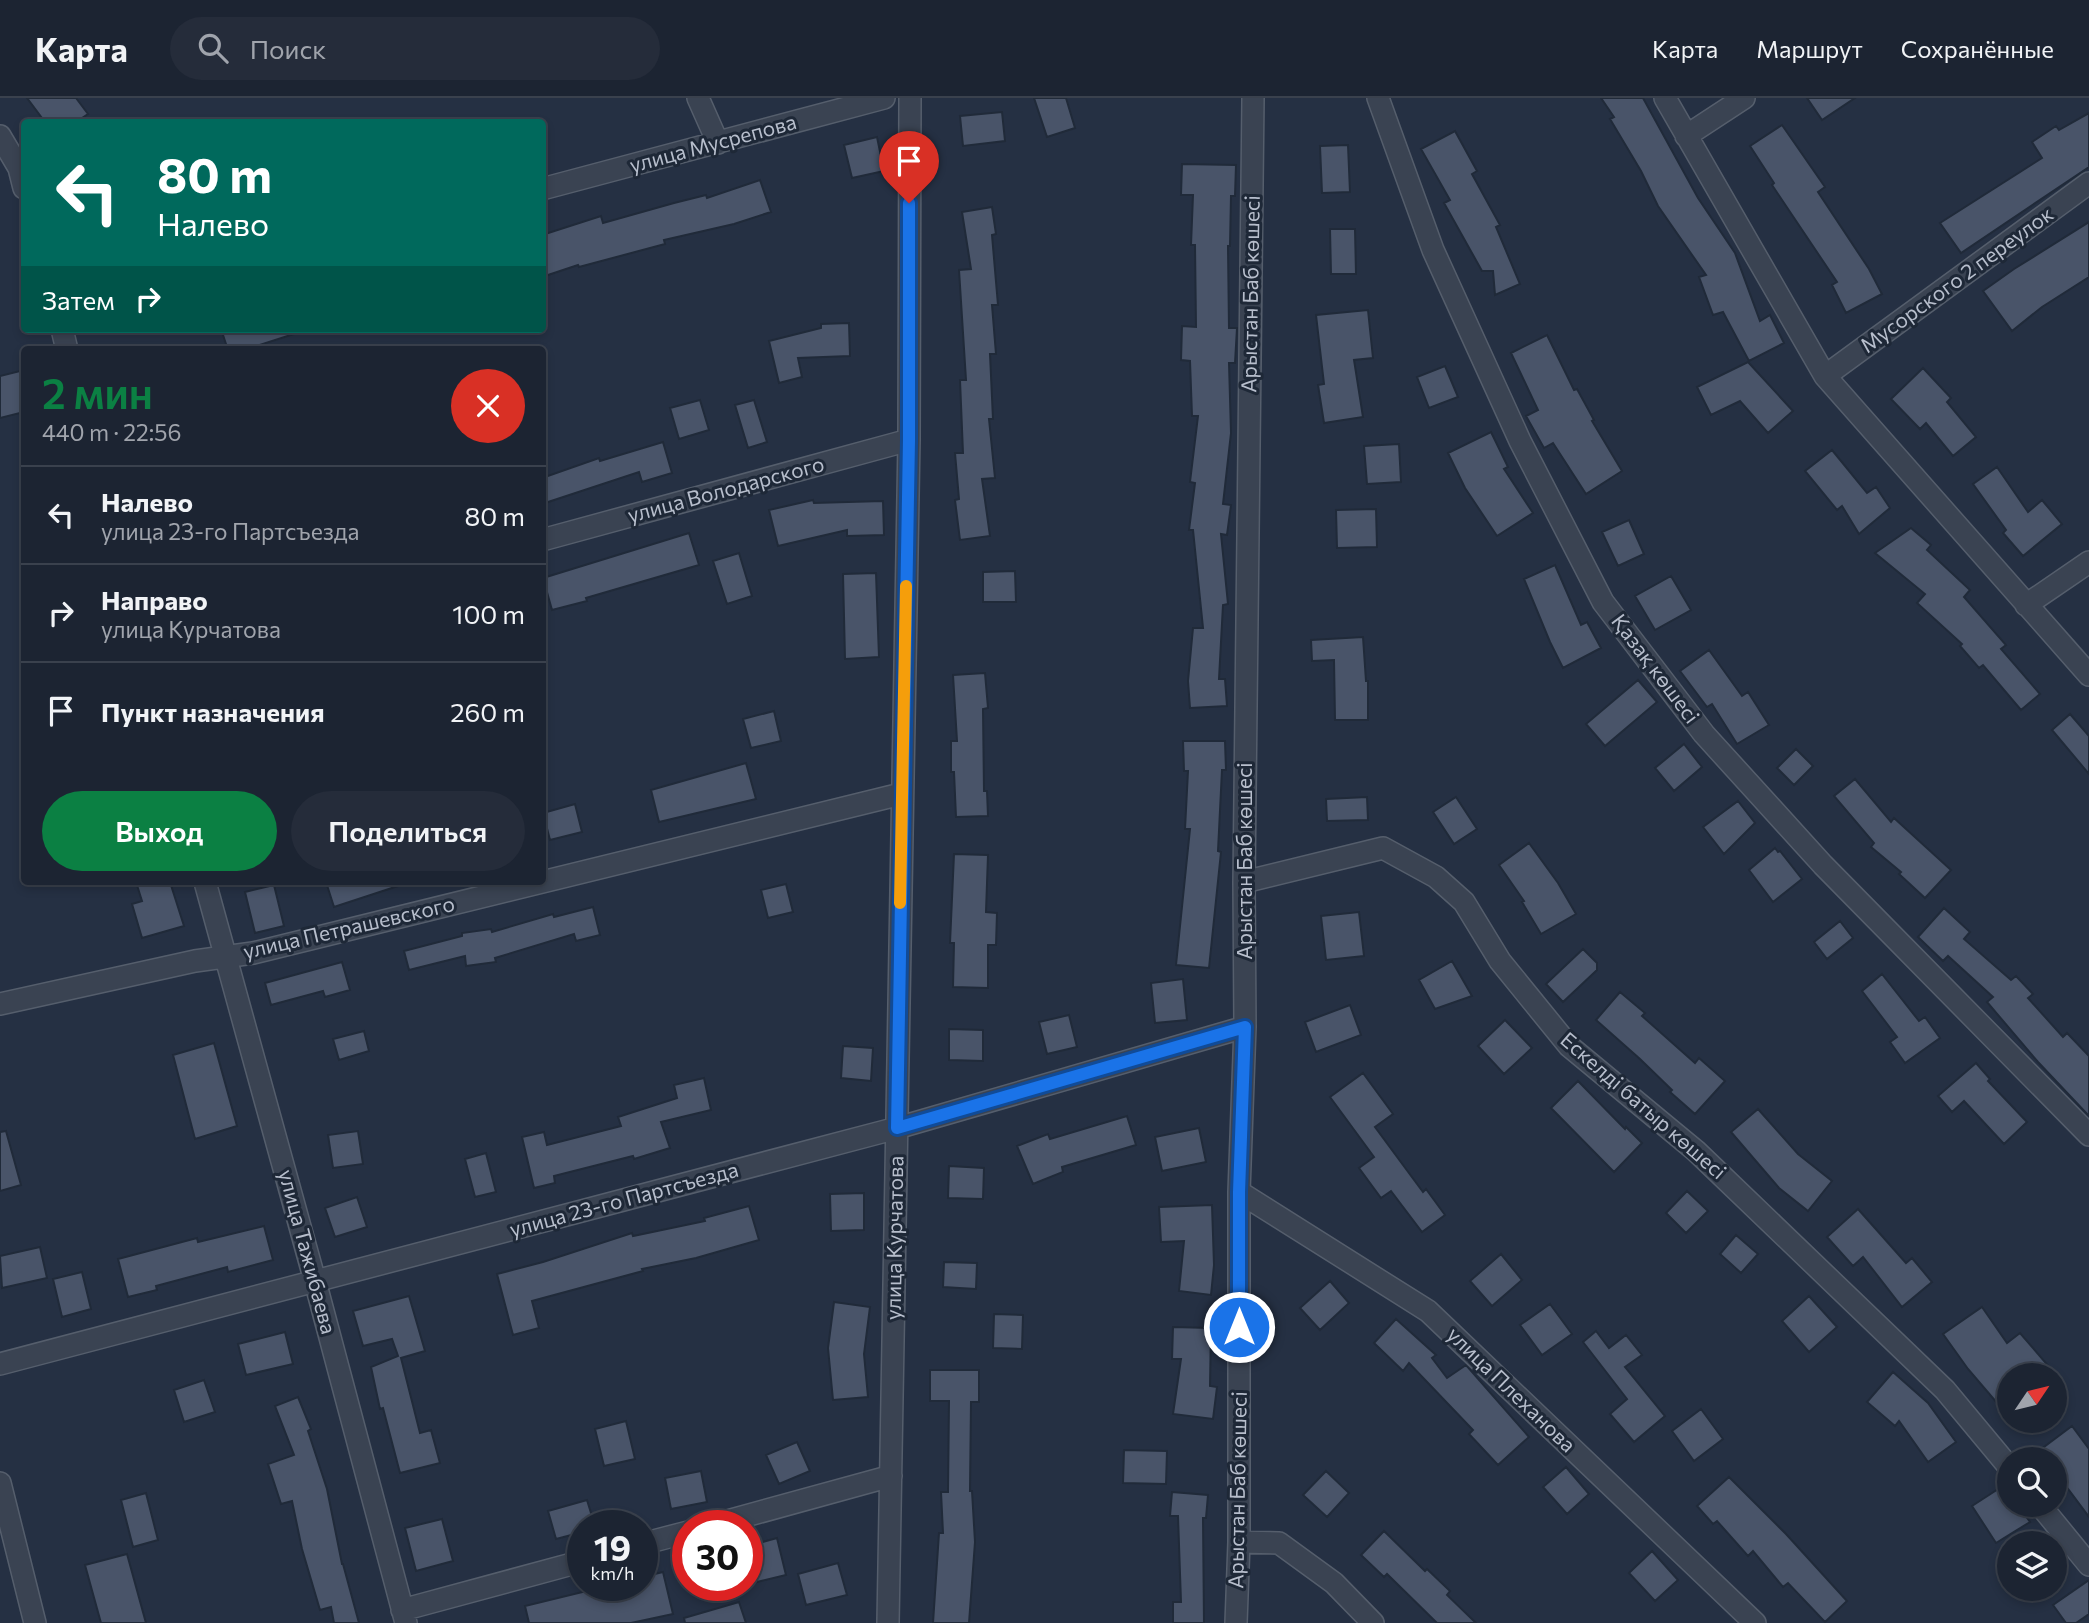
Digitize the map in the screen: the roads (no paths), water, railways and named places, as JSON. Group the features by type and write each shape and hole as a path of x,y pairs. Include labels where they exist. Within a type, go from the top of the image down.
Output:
{"street":[{"path":"698,98 718,143"},
{"name":"улица Мусрепова","path":"546,188 884,98"},
{"name":"улица Курчатова","path":"888,1623 909,440 910,98"},
{"name":"Арыстан Баб көшесі","path":"1236,1623 1254,98"},
{"name":"Қазақ көшесі","path":"1378,98 1433,250 1520,441 1603,602 1704,734 1823,865 2089,1135"},
{"path":"1665,98 1825,376 2089,675"},
{"path":"1686,136 1744,98"},
{"path":"0,136 21,176"},
{"name":"Мусорского 2 переулок","path":"1825,376 2089,183"},
{"name":"улица Володарского","path":"546,539 909,440"},
{"path":"2026,605 2089,562"},
{"name":"улица Петрашевского","path":"546,881 901,794"},
{"name":"Ескелді батыр көшесі","path":"1244,883 1383,848 1436,877 1464,902 1500,961 1569,1046 1706,1160 1945,1390 1997,1453"},
{"name":"улица Тажибаева","path":"206,885 404,1616"},
{"name":"улица Петрашевского","path":"0,1004 224,955 253,953 530,885"},
{"name":"улица 23-го Партсъезда","path":"0,1364 897,1128 1245,1027"},
{"name":"улица Плеханова","path":"1239,1192 1428,1311 1755,1623"},
{"path":"763,1511 891,1476"},
{"path":"0,1483 35,1623"},
{"path":"2050,1517 2089,1564"},
{"path":"1238,1542 1279,1543 1334,1583 1373,1623"},
{"path":"404,1616 567,1565"}]}
